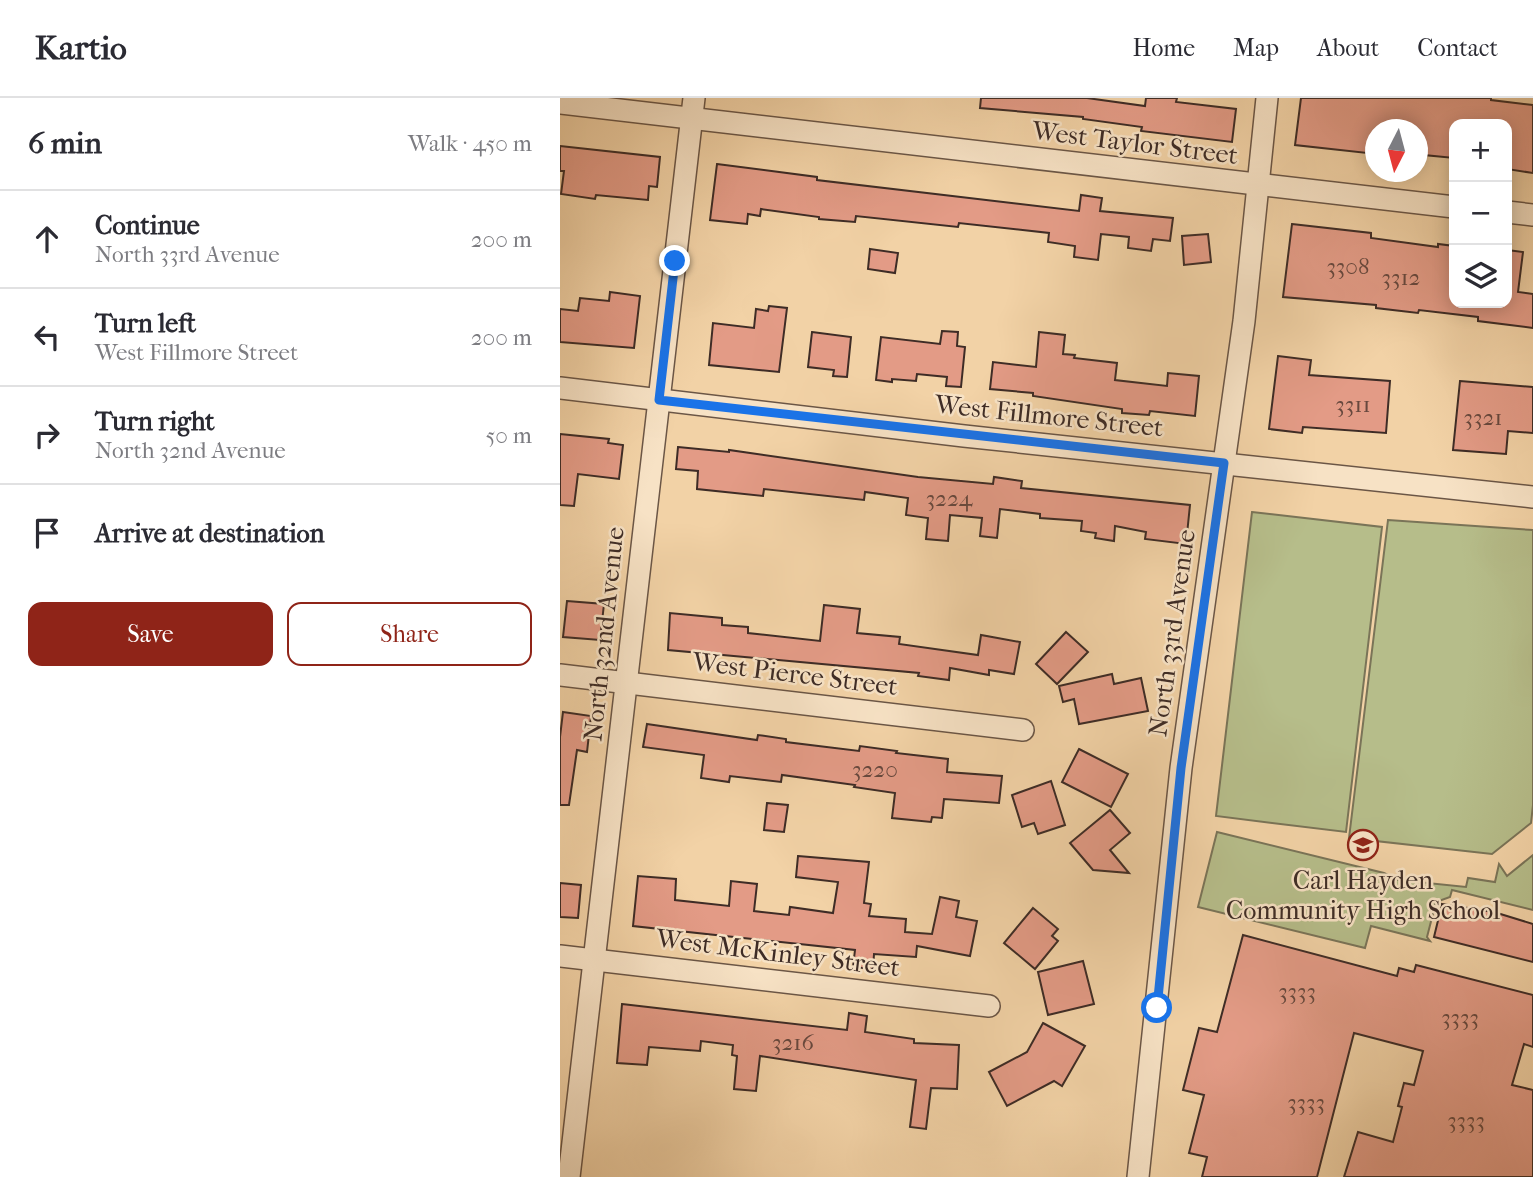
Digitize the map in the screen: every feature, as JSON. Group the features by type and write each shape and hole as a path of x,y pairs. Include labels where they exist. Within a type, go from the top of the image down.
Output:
{"street":[{"name":"North 33rd Avenue","path":"1138,1177 1181,768 1244,321 1267,98"},
{"name":"West Taylor Street","path":"560,103 693,108 1257,185 1449,206"},
{"name":"North 32nd Avenue","path":"569,1177 693,108"},
{"path":"1512,213 1533,215"},
{"name":"West Fillmore Street","path":"560,388 1533,497"},
{"name":"West Pierce Street","path":"560,675 1023,730"},
{"name":"West McKinley Street","path":"560,956 989,1006"}],"green space":[{"path":"1252,512 1382,527 1346,832 1216,816"},
{"path":"1388,520 1533,530 1531,823 1492,854 1349,838"},
{"path":"1217,832 1384,873 1398,880 1466,887 1468,878 1495,882 1499,864 1507,876 1533,855 1533,910 1452,890 1450,897 1436,902 1427,937 1430,941 1371,926 1365,948 1198,907"}],"building":[{"path":"981,98 1087,98 1145,106 1146,98 1177,98 1176,102 1236,109 1232,142 1141,131 1142,127 1083,117 980,108"},
{"path":"1301,98 1491,98 1533,105 1533,173 1512,170 1512,119 1449,119 1449,158 1428,155 1428,119 1365,119 1365,153 1295,145"},
{"path":"560,146 660,157 657,187 649,186 648,200 596,195 595,199 561,194 564,171 560,171"},
{"path":"717,164 817,177 817,180 1079,211 1081,195 1102,198 1100,211 1173,218 1170,241 1153,239 1151,251 1128,248 1129,237 1101,234 1098,260 1074,257 1075,246 1048,242 1049,233 959,223 958,227 856,216 855,222 761,209 760,216 748,214 747,224 710,220"},
{"path":"1292,224 1371,233 1371,238 1438,247 1438,244 1449,245 1449,308 1512,308 1512,251 1523,252 1518,292 1533,294 1533,328 1478,321 1478,317 1419,310 1418,313 1376,308 1376,305 1283,297"},
{"path":"1208,234 1211,262 1184,265 1182,236"},
{"path":"870,249 898,253 895,273 868,269"},
{"path":"610,292 640,296 634,348 560,342 560,309 578,311 580,298 609,301"},
{"path":"769,306 787,308 779,372 709,365 713,323 754,328 756,309 768,311"},
{"path":"942,331 958,332 957,346 965,347 961,387 946,386 947,377 917,374 916,381 876,380 881,337 940,344"},
{"path":"812,332 851,337 847,377 833,376 834,370 808,367"},
{"path":"1039,332 1065,335 1063,354 1075,355 1074,358 1117,363 1115,380 1167,386 1168,373 1199,376 1195,416 1150,411 1149,415 1122,413 1122,409 1033,396 1033,393 990,389 993,362 1036,367"},
{"path":"1278,356 1311,360 1309,375 1390,381 1386,433 1303,427 1302,433 1269,429"},
{"path":"1460,381 1533,387 1533,433 1508,431 1506,454 1453,450"},
{"path":"560,434 609,439 608,443 623,445 619,479 578,474 574,506 560,505"},
{"path":"678,447 729,450 918,477 993,484 994,477 1022,481 1021,488 1190,505 1186,544 1145,539 1146,532 1115,526 1114,541 1095,538 1096,533 1081,531 1082,521 1040,518 1040,514 1000,509 997,538 980,536 982,518 950,515 948,541 926,539 928,518 906,515 908,498 865,492 864,500 764,489 763,496 697,489 698,471 676,469"},
{"path":"567,601 604,604 600,640 563,637"},
{"path":"824,605 860,609 857,633 900,637 899,644 978,655 981,635 1020,642 1014,674 989,670 989,675 950,668 949,680 918,676 919,673 668,650 670,613 722,618 722,625 748,627 748,633 820,641"},
{"path":"1066,632 1088,652 1057,684 1036,664"},
{"path":"1112,674 1114,684 1141,678 1148,711 1079,724 1074,699 1063,702 1059,686"},
{"path":"563,712 591,716 587,752 577,750 569,805 560,805 560,737"},
{"path":"647,724 757,740 758,735 786,739 786,742 859,751 860,746 948,759 947,772 1002,776 999,803 944,799 942,818 932,817 931,822 892,818 895,793 854,787 855,785 782,775 781,782 730,776 729,782 701,778 704,755 643,747"},
{"path":"1079,749 1128,774 1111,807 1062,782"},
{"path":"1051,781 1065,825 1038,834 1034,823 1022,827 1012,795"},
{"path":"767,803 788,805 784,832 764,830"},
{"path":"1110,810 1130,833 1110,850 1129,873 1093,870 1070,843"},
{"path":"798,856 869,862 864,903 871,904 869,916 906,919 905,932 932,934 940,897 959,901 956,917 977,921 970,956 917,946 916,957 874,954 873,969 853,967 855,950 633,926 638,876 676,879 675,900 729,906 731,881 757,884 754,911 789,915 790,907 833,913 838,882 796,877"},
{"path":"560,883 581,885 578,918 560,917"},
{"path":"1442,904 1494,912 1533,924 1533,962 1434,937"},
{"path":"1033,908 1058,929 1052,936 1058,941 1035,969 1004,943"},
{"path":"1243,935 1397,976 1399,968 1414,972 1416,965 1533,995 1533,1047 1524,1044 1512,1085 1533,1090 1533,1177 1344,1177 1358,1132 1393,1142 1402,1107 1398,1106 1404,1083 1414,1085 1423,1051 1354,1033 1317,1177 1202,1177 1207,1157 1189,1153 1204,1095 1183,1090 1199,1028 1217,1032"},
{"path":"1083,961 1094,1004 1048,1015 1038,972"},
{"path":"622,1004 847,1030 849,1013 867,1016 865,1032 914,1039 914,1043 959,1045 957,1089 931,1088 926,1129 910,1127 916,1080 760,1056 756,1091 734,1089 737,1056 732,1055 733,1045 701,1041 700,1051 649,1047 647,1065 617,1063"},
{"path":"1043,1023 1085,1046 1062,1086 1054,1081 1007,1106 989,1072 1027,1052"}],"place":[{"name":"Carl Hayden Community High School","path":"1363,845"}],"route":[{"path":"675,261 659,400 1224,463 1181,768 1157,1008"}]}
